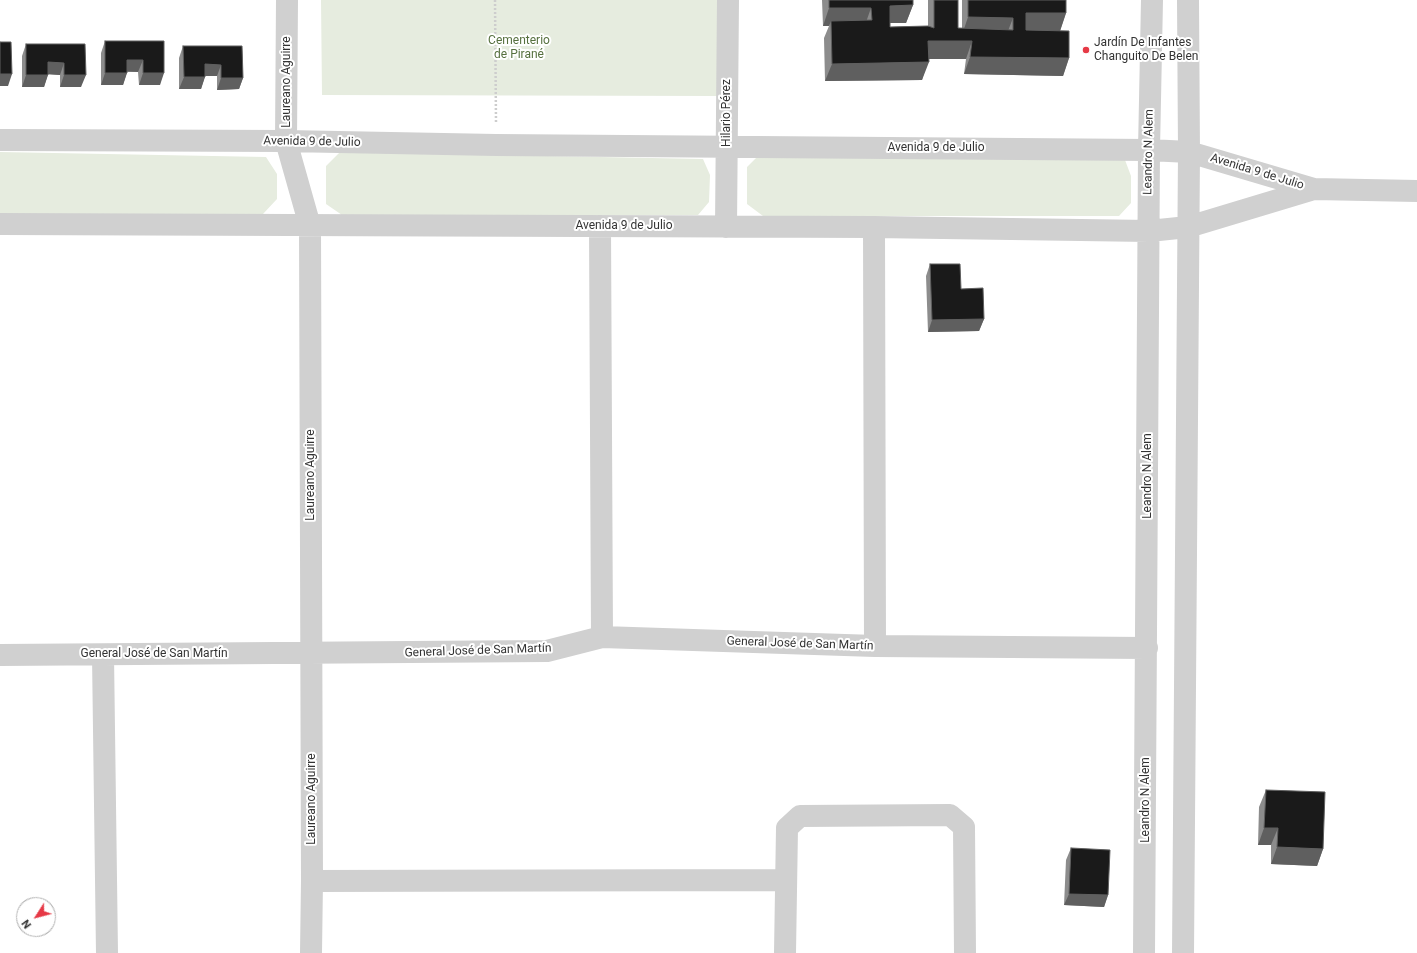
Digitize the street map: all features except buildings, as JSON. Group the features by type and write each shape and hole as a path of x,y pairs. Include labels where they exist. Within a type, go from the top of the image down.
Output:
{"street":[{"name":"Laureano Aguirre","path":"287,0 286,141 310,226 312,654 311,953"},
{"name":"Hilario Pérez","path":"726,227 728,0"},
{"name":"Leandro N Alem","path":"1144,953 1149,150 1152,0"},
{"path":"1183,953 1189,152 1188,0"},
{"name":"Avenida 9 de Julio","path":"0,140 286,141 496,145 1149,150 1189,152 1314,189"},
{"name":"Avenida 9 de Julio","path":"0,224 874,227 1149,231 1188,227 1314,189"},
{"path":"1314,189 1417,190"},
{"path":"600,226 602,636"},
{"path":"874,227 875,646"},
{"name":"General José de San Martín","path":"0,655 312,654 547,651 602,636 875,646 1147,648"},
{"path":"103,654 107,953"},
{"path":"785,953 787,828 800,816 950,815 964,827 965,953"},
{"path":"312,881 786,880"}],"path":[{"path":"495,0 496,145"}],"green space":[{"name":"Cementerio de Pirané","path":"321,0 717,0 718,96 322,95"},
{"path":"0,152 266,157 277,174 277,199 263,214 0,214"},
{"path":"340,152 703,159 710,175 709,202 698,215 342,215 326,204 326,166"},
{"path":"761,153 1125,160 1131,176 1131,203 1119,216 763,216 747,204 747,167"}],"place":[{"name":"Jardín De Infantes Changuito De Belen","path":"1086,50"}]}
